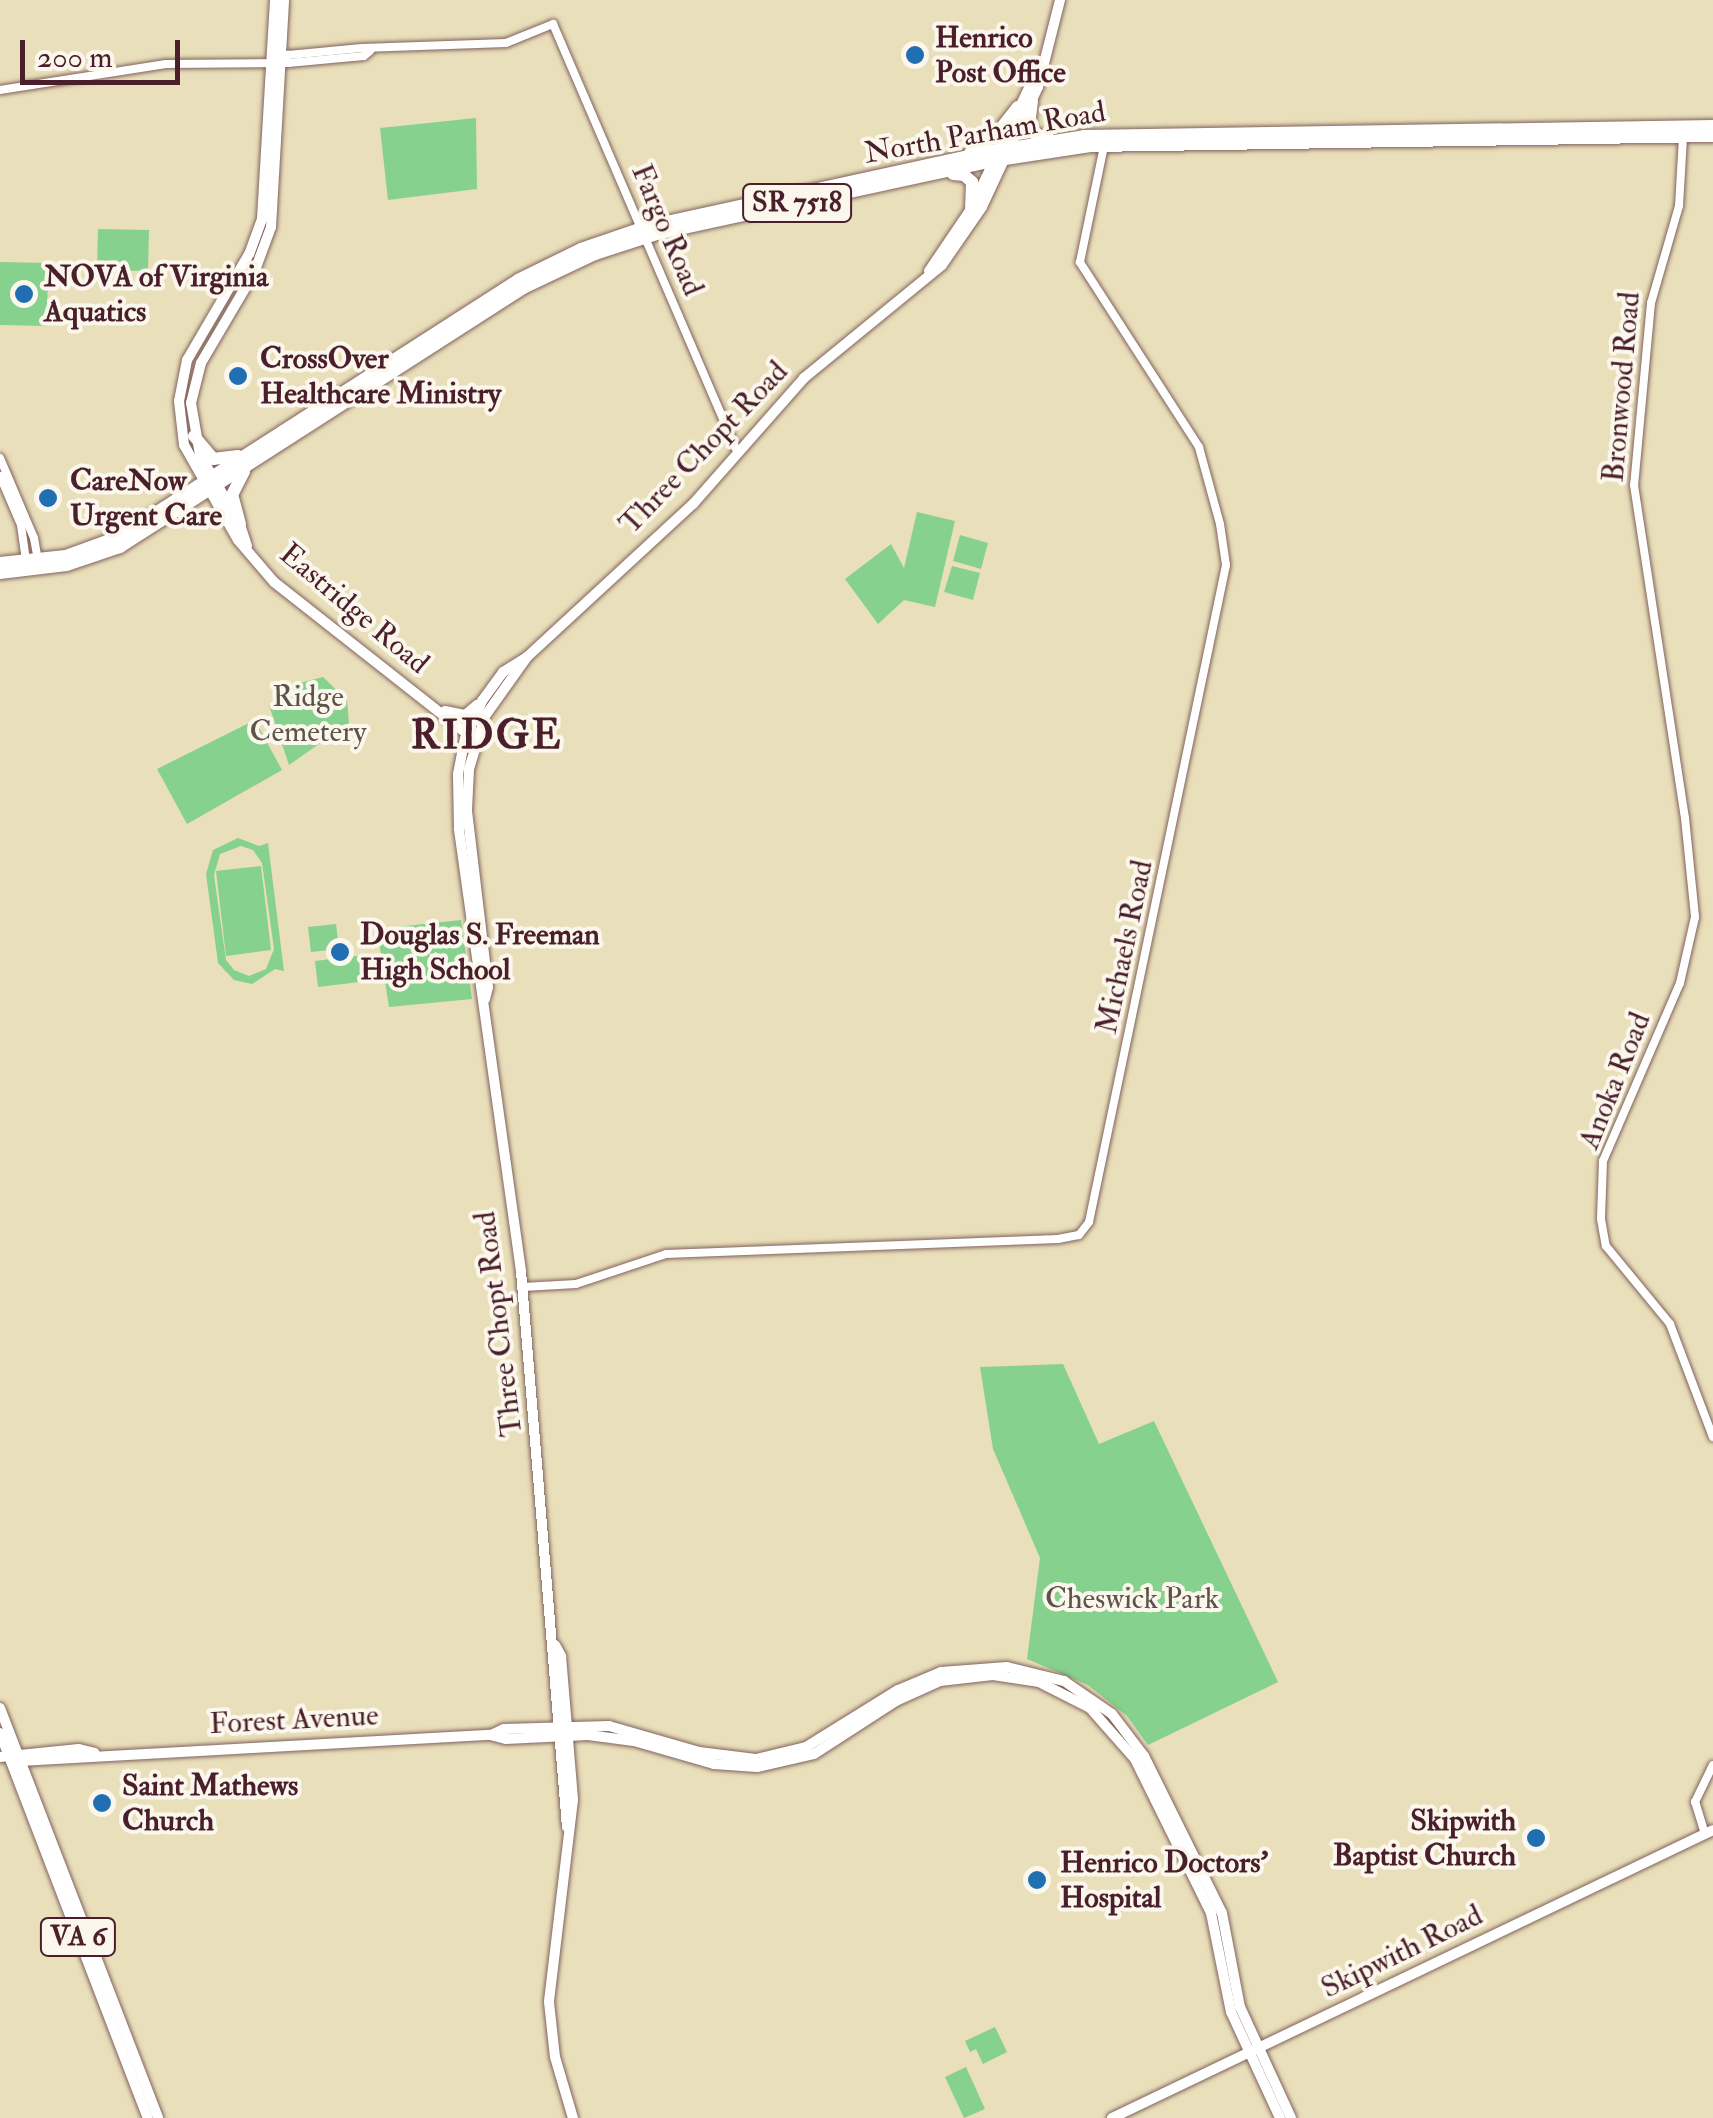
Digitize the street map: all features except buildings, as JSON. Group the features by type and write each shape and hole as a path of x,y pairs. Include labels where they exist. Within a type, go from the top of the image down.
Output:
{"highway":[{"path":"1032,101 1029,122 1034,133 1061,139"},
{"path":"960,158 995,136 1018,107"},
{"name":"North Parham Road","path":"210,485 248,466 523,288 643,233 916,178 1061,139 1713,126"},
{"name":"North Parham Road","path":"1683,129 1713,136"},
{"name":"North Parham Road","path":"0,573 108,542 175,508 259,448 518,280 581,249 960,158 1104,140"},
{"path":"916,178 964,175 973,186 971,209"},
{"path":"194,436 206,454 221,460 259,448"},
{"path":"240,524 232,494 248,466"},
{"name":"North Parham Road","path":"0,563 31,564"}],"main road":[{"path":"210,485 194,436 191,410 198,372 254,273 271,227 277,60 275,0"},
{"path":"210,485 182,436 180,387 190,353 258,235 265,202 284,0"},
{"name":"Three Chopt Road","path":"922,280 971,209 1032,101 1060,0"},
{"name":"Three Chopt Road","path":"573,2118 554,2057 548,2002 573,1800 551,1657 555,1644 523,1287 485,999 478,986 459,828 458,774 482,701 503,672 527,656 693,504 804,378 922,280 963,238 1002,154 1018,107 1042,62"},
{"name":"Eastridge Road","path":"210,485 240,524 247,547"},
{"name":"Eastridge Road","path":"210,485 247,547 280,589 470,735"},
{"name":"Three Chopt Road","path":"485,999 488,987 467,810 470,735 527,656"},
{"path":"444,714 465,715 482,701"},
{"path":"444,714 457,739 458,774"},
{"name":"Forest Avenue","path":"12,1757 79,1749 101,1755 490,1735 504,1730 622,1738 714,1764 758,1767 814,1754 910,1693 940,1681 1006,1675 1061,1691 1102,1718 1135,1760 1211,1912 1231,2012 1291,2118"},
{"name":"VA 6","path":"0,1708 12,1757 148,2118"},
{"name":"VA 6","path":"0,1733 158,2118"},
{"name":"Skipwith Road","path":"1112,2118 1709,1832"},
{"name":"Forest Avenue","path":"1252,2050 1280,2118"}],"street":[{"name":"Fargo Road","path":"277,60 288,55 444,43 506,43 552,24 739,454"},
{"path":"0,90 166,64 277,60"},
{"name":"Bronwood Road","path":"1668,716 1634,485 1651,303 1679,206 1683,129"},
{"name":"Michaels Road","path":"523,1287 576,1284 666,1254 1058,1239 1082,1233 1089,1222 1226,565 1224,540 1199,448 1080,262 1104,140"},
{"path":"0,458 34,538 31,564"},
{"path":"0,476 31,564"},
{"name":"Anoka Road","path":"1668,716 1695,900 1694,932 1680,983 1603,1161 1601,1219 1604,1243 1670,1324 1713,1438"},
{"path":"1709,1832 1695,1802 1713,1765"}],"green space":[{"path":"476,118 477,189 388,200 380,128"},
{"path":"98,229 149,230 148,271 97,270"},
{"name":"NOVA of Virginia Aquatics","path":"0,262 48,263 47,326 0,325"},
{"path":"917,512 955,521 935,607 904,600 878,624 845,579 891,544 904,568"},
{"path":"960,535 988,543 981,569 953,561"},
{"path":"952,566 980,573 973,600 944,592"},
{"name":"Ridge Cemetery","path":"323,677 347,700 349,723 289,765 269,705 296,684"},
{"path":"251,722 257,724 282,770 187,824 157,769"},
{"path":"238,838 259,846 268,843 284,971 275,969 252,984 234,980 218,963 206,874 213,850","holes":["241,846 253,850 262,863 274,949 266,969 249,976 234,970 226,960 214,875 220,854"]},
{"path":"261,866 271,950 226,956 216,871"},
{"path":"461,920 472,999 389,1007 377,929"},
{"path":"336,924 339,949 311,952 308,927"},
{"path":"372,954 376,980 318,987 315,961"},
{"name":"Cheswick Park","path":"1063,1364 1099,1444 1154,1421 1278,1682 1148,1745 1127,1716 1088,1685 1027,1659 1040,1558 993,1449 980,1367"},
{"path":"995,2027 1007,2052 983,2064 976,2049 970,2052 965,2041"},
{"path":"966,2067 985,2109 964,2118 945,2077"}],"place":[{"name":"Henrico Post Office","path":"915,55"},
{"name":"NOVA of Virginia Aquatics","path":"24,294"},
{"name":"CrossOver Healthcare Ministry","path":"238,376"},
{"name":"CareNow Urgent Care","path":"48,498"},
{"name":"Douglas S. Freeman High School","path":"340,952"},
{"name":"Saint Mathews Church","path":"102,1803"},
{"name":"Skipwith Baptist Church","path":"1536,1838"},
{"name":"Henrico Doctors' Hospital","path":"1037,1880"}],"district":[{"name":"RIDGE","path":"487,736"}]}
